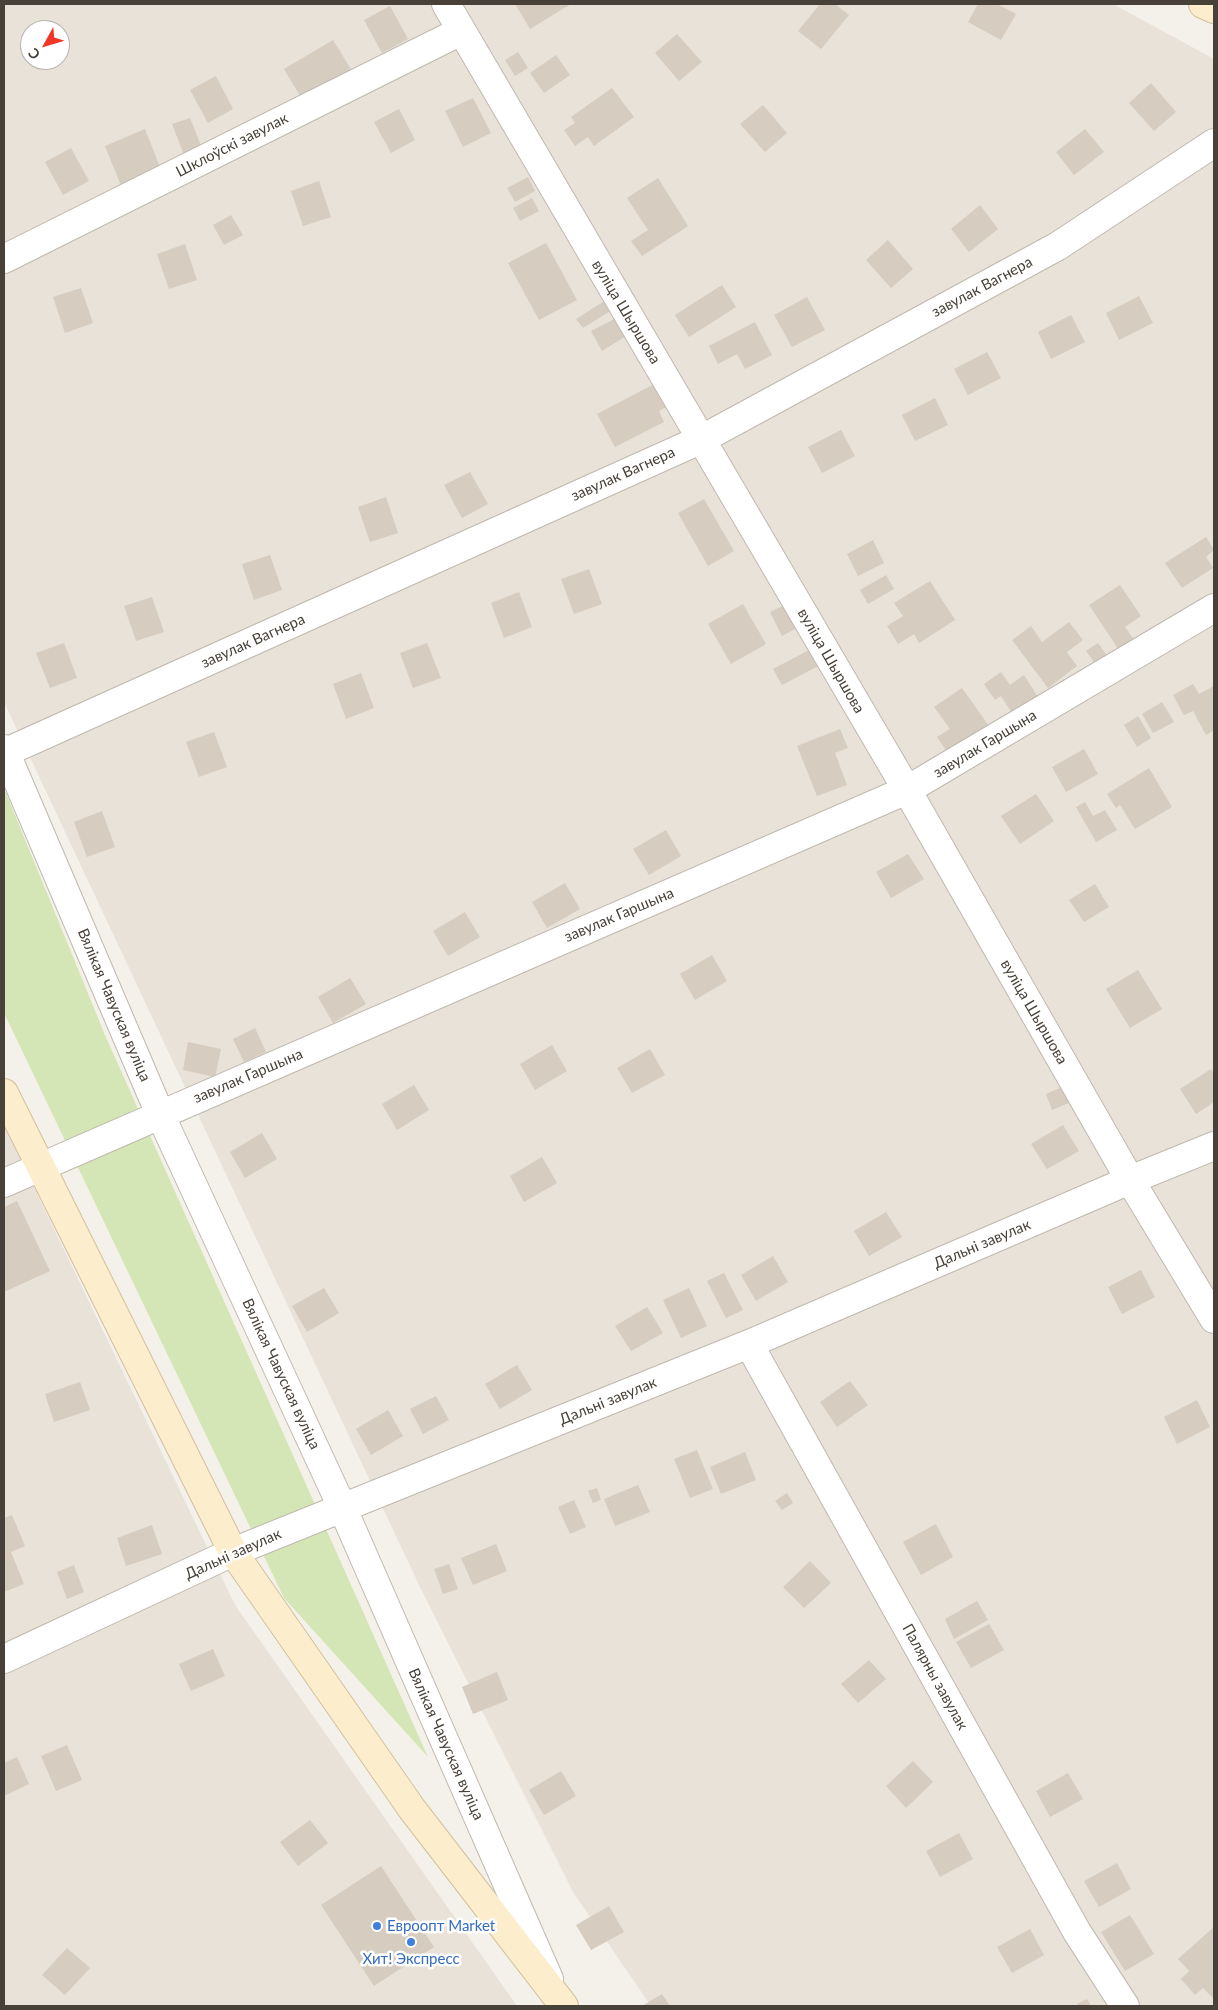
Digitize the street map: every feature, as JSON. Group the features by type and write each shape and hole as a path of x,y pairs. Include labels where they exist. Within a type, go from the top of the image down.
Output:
{"main road":[{"path":"1203,4 1214,9"},
{"name":"Вялікая Чавуская вуліца","path":"4,1093 233,1552 412,1809 561,2003"}],"street":[{"name":"вуліца Шыршова","path":"446,4 907,790 1130,1180 1214,1319"},
{"name":"Шклоўскі завулак","path":"4,259 461,31"},
{"name":"завулак Вагнера","path":"4,751 702,439 1058,246 1214,143"},
{"name":"завулак Гаршына","path":"4,1183 907,790 1214,608"},
{"name":"Вялікая Чавуская вуліца","path":"4,751 160,1114 342,1507 561,2003"},
{"name":"Дальні завулак","path":"4,1659 233,1552 749,1344 1130,1180 1214,1146"},
{"name":"Палярны завулак","path":"749,1344 1077,1932 1125,2006"}],"shaded area":[{"path":"4,4 1113,4 1214,59 1214,2006 651,2006 573,1892 419,1585 4,702"},
{"path":"4,1125 235,1605 517,2006 4,2006"}],"green space":[{"path":"4,788 105,1035 428,1757 284,1598 4,1013"}],"building":[{"path":"515,4 571,4 530,29"},
{"path":"820,4 835,4 849,15 821,49 798,31"},
{"path":"978,4 997,4 1016,14 1001,40 968,22"},
{"path":"390,6 408,39 382,53 364,20"},
{"path":"677,34 702,62 679,81 655,53"},
{"path":"333,40 357,79 308,109 284,69"},
{"path":"518,52 528,68 515,76 505,60"},
{"path":"556,55 570,75 544,93 530,73"},
{"path":"216,76 233,109 208,123 190,90"},
{"path":"1151,83 1176,112 1154,131 1129,103"},
{"path":"612,88 634,117 594,146 588,137 575,146 564,130 575,123 571,117"},
{"path":"473,98 491,133 463,147 445,111"},
{"path":"763,105 787,133 765,152 740,124"},
{"path":"399,109 415,140 391,153 374,122"},
{"path":"190,118 204,153 186,160 172,124"},
{"path":"145,129 161,170 122,188 105,146"},
{"path":"1085,129 1104,152 1074,175 1056,152"},
{"path":"71,148 89,181 63,195 45,162"},
{"path":"528,177 535,191 515,202 507,188"},
{"path":"658,178 688,226 642,256 631,241 648,230 627,198"},
{"path":"319,181 331,217 303,226 291,191"},
{"path":"532,198 539,211 520,221 513,208"},
{"path":"980,205 998,229 969,252 951,229"},
{"path":"231,215 243,235 224,245 213,225"},
{"path":"888,240 913,269 891,288 866,260"},
{"path":"546,243 577,300 539,320 508,263"},
{"path":"185,244 197,280 169,289 157,254"},
{"path":"722,285 736,307 689,337 675,315"},
{"path":"81,288 93,323 65,333 53,297"},
{"path":"1139,296 1153,323 1119,340 1106,313"},
{"path":"807,297 825,330 792,347 774,315"},
{"path":"609,298 615,308 583,328 576,319"},
{"path":"1071,315 1085,342 1051,359 1038,332"},
{"path":"620,316 631,333 602,351 591,331"},
{"path":"755,322 772,355 745,369 737,354 718,364 709,346"},
{"path":"987,352 1001,378 968,395 954,369"},
{"path":"658,382 670,405 659,411 664,422 615,447 597,414"},
{"path":"935,398 948,425 915,441 902,415"},
{"path":"841,430 855,456 822,473 808,447"},
{"path":"470,472 488,504 462,518 444,485"},
{"path":"386,497 398,533 370,542 358,507"},
{"path":"704,499 734,551 708,566 678,513"},
{"path":"1206,537 1214,550 1206,557 1213,568 1182,588 1165,563"},
{"path":"873,540 884,563 858,576 847,554"},
{"path":"270,555 282,590 254,600 242,564"},
{"path":"589,569 602,604 574,614 561,579"},
{"path":"886,575 894,589 868,604 860,590"},
{"path":"930,581 955,620 919,643 914,634 898,644 887,626 903,616 894,603"},
{"path":"1120,585 1141,616 1125,627 1136,643 1121,653 1089,605"},
{"path":"519,592 532,627 504,638 491,603"},
{"path":"152,597 164,632 136,641 124,606"},
{"path":"743,604 766,644 731,664 708,624"},
{"path":"787,604 799,627 782,636 770,612"},
{"path":"1069,622 1083,640 1067,652 1077,666 1048,688 1012,640 1031,626 1042,642"},
{"path":"64,643 77,678 50,688 36,653"},
{"path":"427,643 441,678 413,688 400,653"},
{"path":"1098,643 1111,661 1099,669 1086,651"},
{"path":"813,648 822,664 782,685 773,669"},
{"path":"1001,672 1010,685 1024,675 1043,705 1018,722 1001,696 995,700 984,684"},
{"path":"361,673 374,708 346,719 333,684"},
{"path":"1193,684 1199,694 1214,686 1214,730 1206,735 1193,711 1184,715 1173,695"},
{"path":"962,688 989,726 949,755 937,737 950,729 934,707"},
{"path":"1162,702 1174,722 1153,733 1142,714"},
{"path":"1138,716 1151,738 1137,747 1124,725"},
{"path":"840,729 848,748 835,753 847,785 817,796 797,746"},
{"path":"214,732 227,767 199,777 186,742"},
{"path":"1084,749 1098,774 1066,792 1052,767"},
{"path":"1149,768 1172,807 1135,829 1120,805 1116,808 1107,794"},
{"path":"1036,794 1054,821 1020,844 1001,816"},
{"path":"1085,802 1093,816 1105,810 1117,830 1096,842 1076,807"},
{"path":"102,811 115,847 87,857 74,822"},
{"path":"666,830 681,856 649,875 633,849"},
{"path":"908,854 924,879 891,898 876,872"},
{"path":"565,883 580,909 547,928 532,902"},
{"path":"1095,884 1109,907 1084,922 1069,900"},
{"path":"465,912 480,937 448,956 433,931"},
{"path":"712,955 727,981 695,1000 680,974"},
{"path":"1138,970 1162,1009 1130,1028 1106,989"},
{"path":"350,978 366,1004 333,1023 318,997"},
{"path":"255,1028 266,1052 244,1062 233,1039"},
{"path":"188,1042 221,1049 215,1077 183,1070"},
{"path":"552,1045 567,1071 535,1090 520,1064"},
{"path":"650,1049 665,1075 632,1093 617,1068"},
{"path":"1211,1069 1214,1074 1214,1102 1196,1114 1180,1089"},
{"path":"1072,1083 1078,1099 1052,1110 1046,1094"},
{"path":"414,1085 429,1110 397,1130 382,1104"},
{"path":"1063,1125 1079,1151 1047,1169 1031,1144"},
{"path":"262,1133 277,1159 245,1178 230,1152"},
{"path":"542,1157 557,1183 524,1202 510,1176"},
{"path":"17,1201 50,1271 4,1292 4,1207"},
{"path":"886,1212 902,1237 869,1256 854,1231"},
{"path":"773,1256 788,1282 756,1301 741,1275"},
{"path":"1141,1270 1155,1297 1122,1314 1108,1287"},
{"path":"724,1273 743,1310 726,1318 707,1281"},
{"path":"324,1288 339,1313 307,1332 292,1306"},
{"path":"689,1288 707,1326 681,1338 663,1300"},
{"path":"647,1307 663,1333 631,1351 615,1326"},
{"path":"517,1365 532,1390 500,1409 485,1384"},
{"path":"850,1381 868,1405 837,1427 820,1402"},
{"path":"80,1382 90,1410 54,1422 45,1394"},
{"path":"436,1396 449,1420 423,1434 410,1409"},
{"path":"1197,1400 1210,1427 1177,1444 1164,1417"},
{"path":"388,1410 403,1436 371,1455 356,1429"},
{"path":"697,1450 713,1489 690,1498 674,1459"},
{"path":"745,1452 756,1480 721,1494 710,1467"},
{"path":"638,1485 650,1512 615,1526 604,1499"},
{"path":"597,1488 601,1500 593,1503 588,1491"},
{"path":"787,1493 793,1503 782,1510 775,1501"},
{"path":"574,1500 586,1527 570,1534 558,1507"},
{"path":"12,1515 25,1546 11,1552 24,1584 4,1592 4,1518"},
{"path":"936,1524 953,1557 921,1575 903,1542"},
{"path":"152,1525 162,1554 126,1566 117,1538"},
{"path":"496,1544 507,1571 473,1585 461,1558"},
{"path":"810,1561 831,1583 804,1608 783,1587"},
{"path":"449,1564 458,1589 443,1594 434,1569"},
{"path":"74,1565 84,1592 67,1599 57,1572"},
{"path":"977,1601 988,1620 954,1639 945,1619"},
{"path":"989,1624 1004,1650 971,1668 956,1642"},
{"path":"213,1649 225,1676 191,1691 179,1664"},
{"path":"869,1660 886,1679 858,1703 841,1684"},
{"path":"497,1672 508,1700 473,1714 462,1687"},
{"path":"67,1745 82,1780 56,1791 41,1756"},
{"path":"17,1757 29,1784 4,1796 4,1763"},
{"path":"913,1761 933,1782 906,1808 886,1786"},
{"path":"561,1771 576,1796 544,1815 529,1790"},
{"path":"1068,1773 1083,1799 1050,1817 1036,1791"},
{"path":"310,1820 328,1843 298,1866 280,1842"},
{"path":"959,1833 973,1859 940,1877 926,1851"},
{"path":"1117,1863 1131,1889 1099,1907 1084,1881"},
{"name":"Евроопт Market","path":"381,1866 434,1947 374,1986 321,1905"},
{"path":"609,1906 624,1932 591,1950 576,1925"},
{"path":"1130,1915 1154,1954 1125,1971 1101,1932"},
{"path":"1214,1927 1214,1999 1203,1988 1195,1995 1181,1979 1189,1971 1178,1959"},
{"path":"1030,1929 1044,1955 1012,1973 997,1947"},
{"path":"67,1948 90,1968 65,1995 42,1975"},
{"path":"662,1994 670,2006 642,2006"},
{"path":"1087,1999 1091,2006 1078,2006 1077,2004"}],"place":[{"name":"Евроопт Market","path":"377,1926"},
{"name":"Хит! Экспресс","path":"411,1942"}]}
